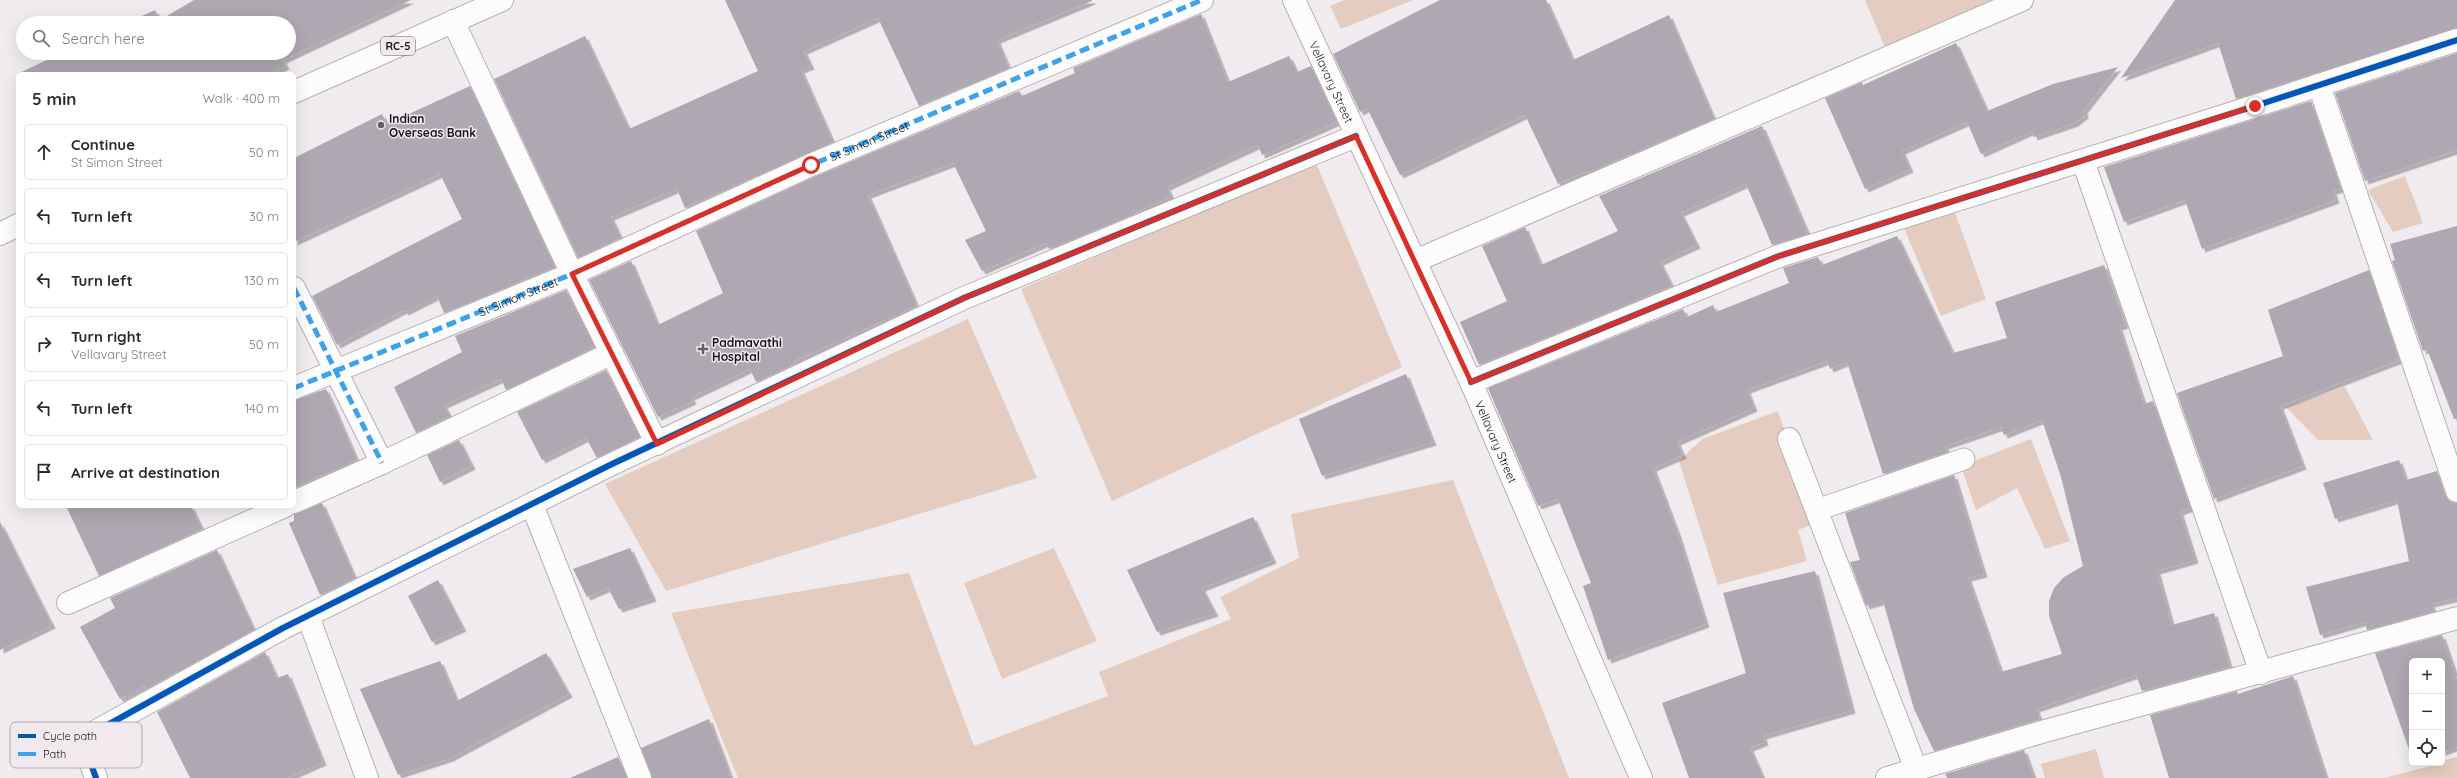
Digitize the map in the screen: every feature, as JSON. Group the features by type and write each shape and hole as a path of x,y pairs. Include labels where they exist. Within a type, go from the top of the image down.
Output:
{"street":[{"name":"RC-5","path":"296,91 502,0"},
{"name":"St Simon Street","path":"296,387 572,274 811,165 1202,0"},
{"path":"1415,261 2022,0"},
{"name":"Vellavary Street","path":"1300,2 1356,136 1471,382 1641,778"},
{"path":"453,21 572,274 657,444"},
{"path":"1471,382 1779,256 2083,161 2457,40"},
{"path":"2319,85 2456,484"},
{"path":"113,722 308,616 657,444 964,298 1356,136"},
{"path":"2083,161 2261,673"},
{"path":"0,234 16,226"},
{"path":"296,292 334,371 382,463"},
{"path":"296,501 382,463 612,353"},
{"path":"1789,439 1916,769"},
{"path":"532,505 640,778"},
{"path":"68,603 281,508"},
{"path":"308,616 367,778"},
{"path":"1887,778 2044,731 2261,673 2457,618"},
{"path":"92,768 96,778"}],"lane":[{"path":"1816,510 1964,459"}],"shaded area":[{"path":"1344,0 1413,0 1341,29 1330,6"},
{"path":"1865,0 2006,0 1887,52"},
{"path":"1316,163 1402,367 1112,501 1021,289"},
{"path":"2405,176 2423,223 2393,232 2368,190"},
{"path":"1953,207 1986,299 1941,316 1904,228"},
{"path":"968,319 1037,478 666,591 605,484"},
{"path":"2345,387 2373,440 2318,440 2286,407"},
{"path":"1778,411 1816,523 1798,530 1807,561 1718,585 1679,461 1702,439"},
{"path":"2031,439 2070,541 2045,549 2017,488 1976,510 1961,466"},
{"path":"1453,480 1569,778 738,778 671,613 909,573 974,746 1108,696 1099,672 1231,619 1220,597 1299,558 1291,514"},
{"path":"1054,548 1097,641 1002,679 964,583"},
{"path":"2096,749 2104,778 2045,778 2041,764"},
{"path":"2457,757 2457,778 2384,778 2430,766 2445,766 2445,760"}],"building":[{"path":"194,0 411,0 296,54 296,16 167,16"},
{"path":"725,0 1092,1 997,40 1009,68 919,106 878,18 804,51 811,66 801,70 833,142 685,208 677,189 611,217 621,238 578,258 494,79 585,36 629,129 758,71"},
{"path":"1440,0 1546,0 1573,60 1669,15 1714,119 1587,173 1586,171 1558,184 1525,115 1400,175 1367,108 1360,112 1333,54"},
{"path":"2175,0 2457,0 2457,28 2236,99 2218,43 2121,78"},
{"path":"155,10 158,16 142,16"},
{"path":"1201,14 1228,82 1289,56 1297,72 1311,66 1337,122 1262,155 1258,145 1167,187 1171,196 1116,222 1049,249 1046,243 982,271 965,240 986,231 953,163 868,195 917,306 794,361 796,363 756,382 750,369 691,397 693,401 658,417 589,280 631,261 658,325 723,293 696,231 816,176 1019,91 1022,96 1075,73 1073,68"},
{"path":"1956,43 1987,111 2053,84 2118,67 2084,110 2085,115 2075,123 2034,137 2032,131 1981,154 1967,122 1902,151 1910,169 1865,189 1825,98 1862,82 1863,85"},
{"path":"2457,53 2457,150 2365,181 2335,93"},
{"path":"47,60 283,60 286,66 273,72 21,72"},
{"path":"470,86 555,267 444,313 437,296 405,312 404,310 337,345 312,296 462,219 440,174 296,241 296,157 382,114 387,124"},
{"path":"2311,101 2341,189 2333,191 2336,200 2202,249 2185,200 2124,222 2104,167"},
{"path":"1762,126 1808,234 1772,245 1746,184 1681,213 1697,245 1660,262 1672,286 1479,365 1460,322 1507,301 1482,246 1525,227 1541,265 1618,231 1599,196"},
{"path":"2457,226 2457,419 2454,419 2427,349 2423,351 2392,261 2395,260 2390,244"},
{"path":"1897,236 1953,353 2007,338 1995,302 2104,265 2125,325 2119,327 2144,404 2153,401 2190,508 2180,512 2195,560 2157,571 2172,625 2214,613 2230,667 2142,691 2136,675 2036,709 2040,719 1934,751 1914,709 1883,601 1866,606 1850,562 1860,560 1845,513 1954,475 1984,574 1968,578 2001,672 2062,654 2049,616 2049,601 2054,588 2064,577 2083,566 2061,477 2042,420 2004,435 2001,427 1945,446 1947,452 1883,474 1847,362 1830,369 1827,361 1747,390 1754,408 1677,442 1683,455 1653,468 1678,534 1706,624 1608,660 1583,586 1591,583 1558,499 1538,506 1488,388 1683,309 1687,317 1713,305 1716,312 1789,283 1783,268 1818,257 1822,265"},
{"path":"2369,270 2399,360 2280,406 2303,466 2214,499 2177,393 2283,356 2268,310"},
{"path":"566,290 595,347 506,390 501,379 444,405 450,416 416,433 394,387 462,352 455,336"},
{"path":"606,370 640,437 597,458 586,438 542,460 517,412"},
{"path":"1406,374 1433,442 1322,476 1299,419"},
{"path":"326,389 357,460 296,487 296,399"},
{"path":"459,440 472,466 440,482 427,455"},
{"path":"2399,460 2406,480 2437,471 2445,495 2449,501 2457,503 2457,598 2431,604 2434,611 2367,630 2365,622 2320,635 2306,587 2409,561 2397,500 2335,519 2323,483"},
{"path":"322,503 355,578 320,595 289,523 294,521 294,514"},
{"path":"67,508 192,508 202,529 99,576"},
{"path":"1253,517 1273,560 1202,588 1215,613 1157,632 1127,570"},
{"path":"0,522 52,625 0,650"},
{"path":"630,548 653,598 619,609 608,588 587,597 573,569"},
{"path":"217,550 254,630 146,689 144,686 120,699 80,627 115,608 110,598"},
{"path":"1815,571 1852,710 1763,736 1765,742 1750,748 1763,778 1689,778 1662,703 1746,673 1723,593"},
{"path":"438,580 463,628 432,642 408,596"},
{"path":"2442,635 2457,679 2457,747 2445,751 2445,658 2409,658 2409,749 2375,653"},
{"path":"265,652 277,678 288,674 323,762 287,778 190,778 157,712"},
{"path":"546,653 569,694 450,758 398,775 360,689 440,661 457,701"},
{"path":"2293,676 2326,778 2169,778 2150,715 2237,691 2238,694"},
{"path":"709,719 731,778 652,778 641,748"},
{"path":"2024,750 2034,778 1947,778 1945,774"},
{"path":"618,757 627,778 570,778"}],"marked path":[{"path":"296,387 572,274 811,165 1202,0"},
{"path":"296,292 382,463"}],"cycle path":[{"path":"1471,382 1779,256 2255,106 2457,40"},
{"path":"113,722 283,628 610,465 964,298 1356,136"},
{"path":"92,768 96,778"}],"place":[{"name":"Indian Overseas Bank","path":"381,125"},
{"name":"Padmavathi Hospital","path":"703,349"}],"route":[{"path":"811,165 572,274 657,444 964,298 1356,136 1471,382 1779,256 2255,106"}]}
